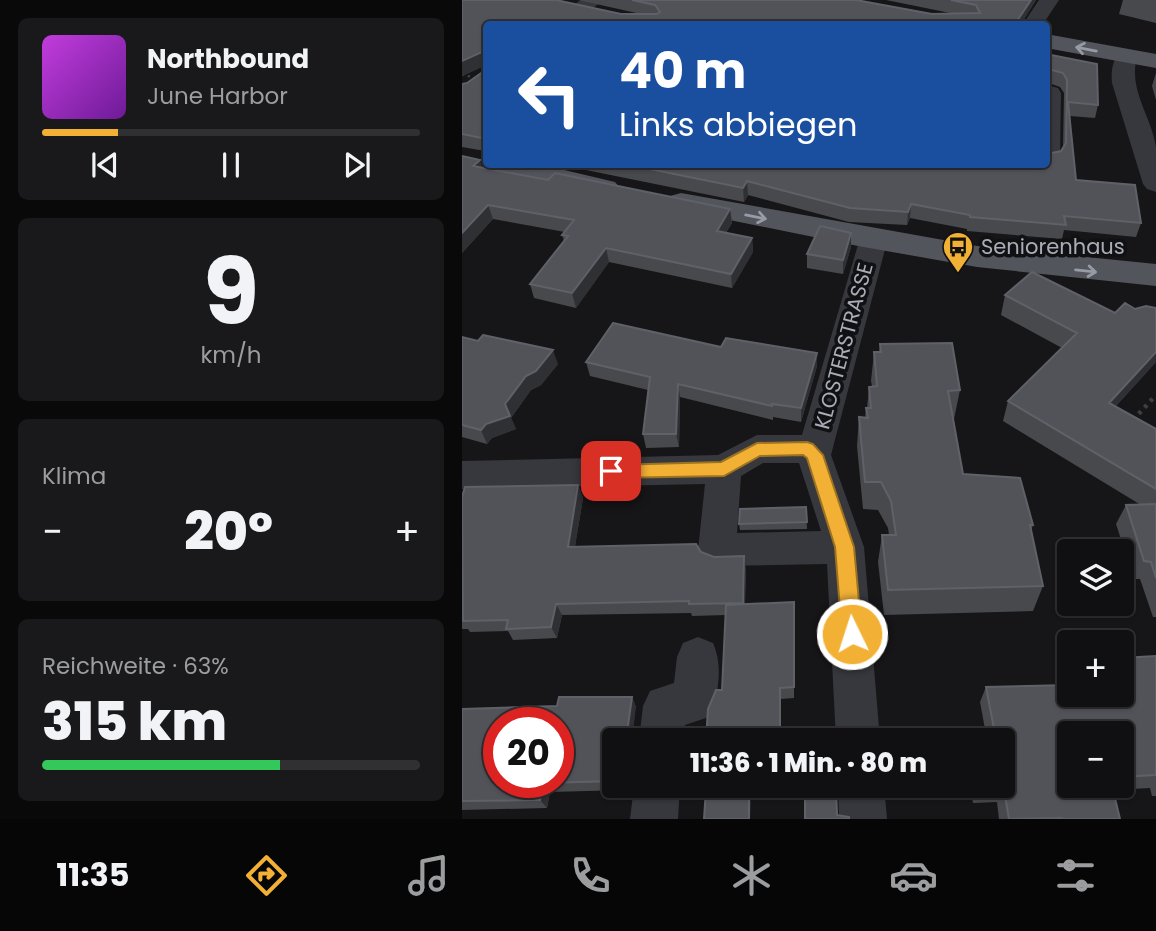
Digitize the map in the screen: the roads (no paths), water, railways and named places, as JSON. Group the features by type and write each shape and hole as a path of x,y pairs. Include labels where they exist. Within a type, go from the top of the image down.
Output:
{"main road":[{"path":"1050,42 1156,61"},
{"name":"KLOSTERSTRASSE","path":"514,168 647,196 1010,262 1096,272 1156,275"}],"street":[{"path":"1036,21 1049,0"},
{"path":"556,4 594,8"},
{"path":"565,21 594,8"},
{"path":"1126,57 1122,71 1123,83 1151,152 1156,184"},
{"name":"KLOSTERSTRASSE","path":"814,455 874,238"},
{"path":"462,475 724,469 757,450 807,449 814,455 845,547 857,728"},
{"path":"724,469 717,550 845,547"},
{"path":"663,728 665,706 694,702 698,657"},
{"path":"654,819 656,798"},
{"path":"862,798 863,819"}],"place":[{"name":"Seniorenhaus","path":"958,274"}]}
